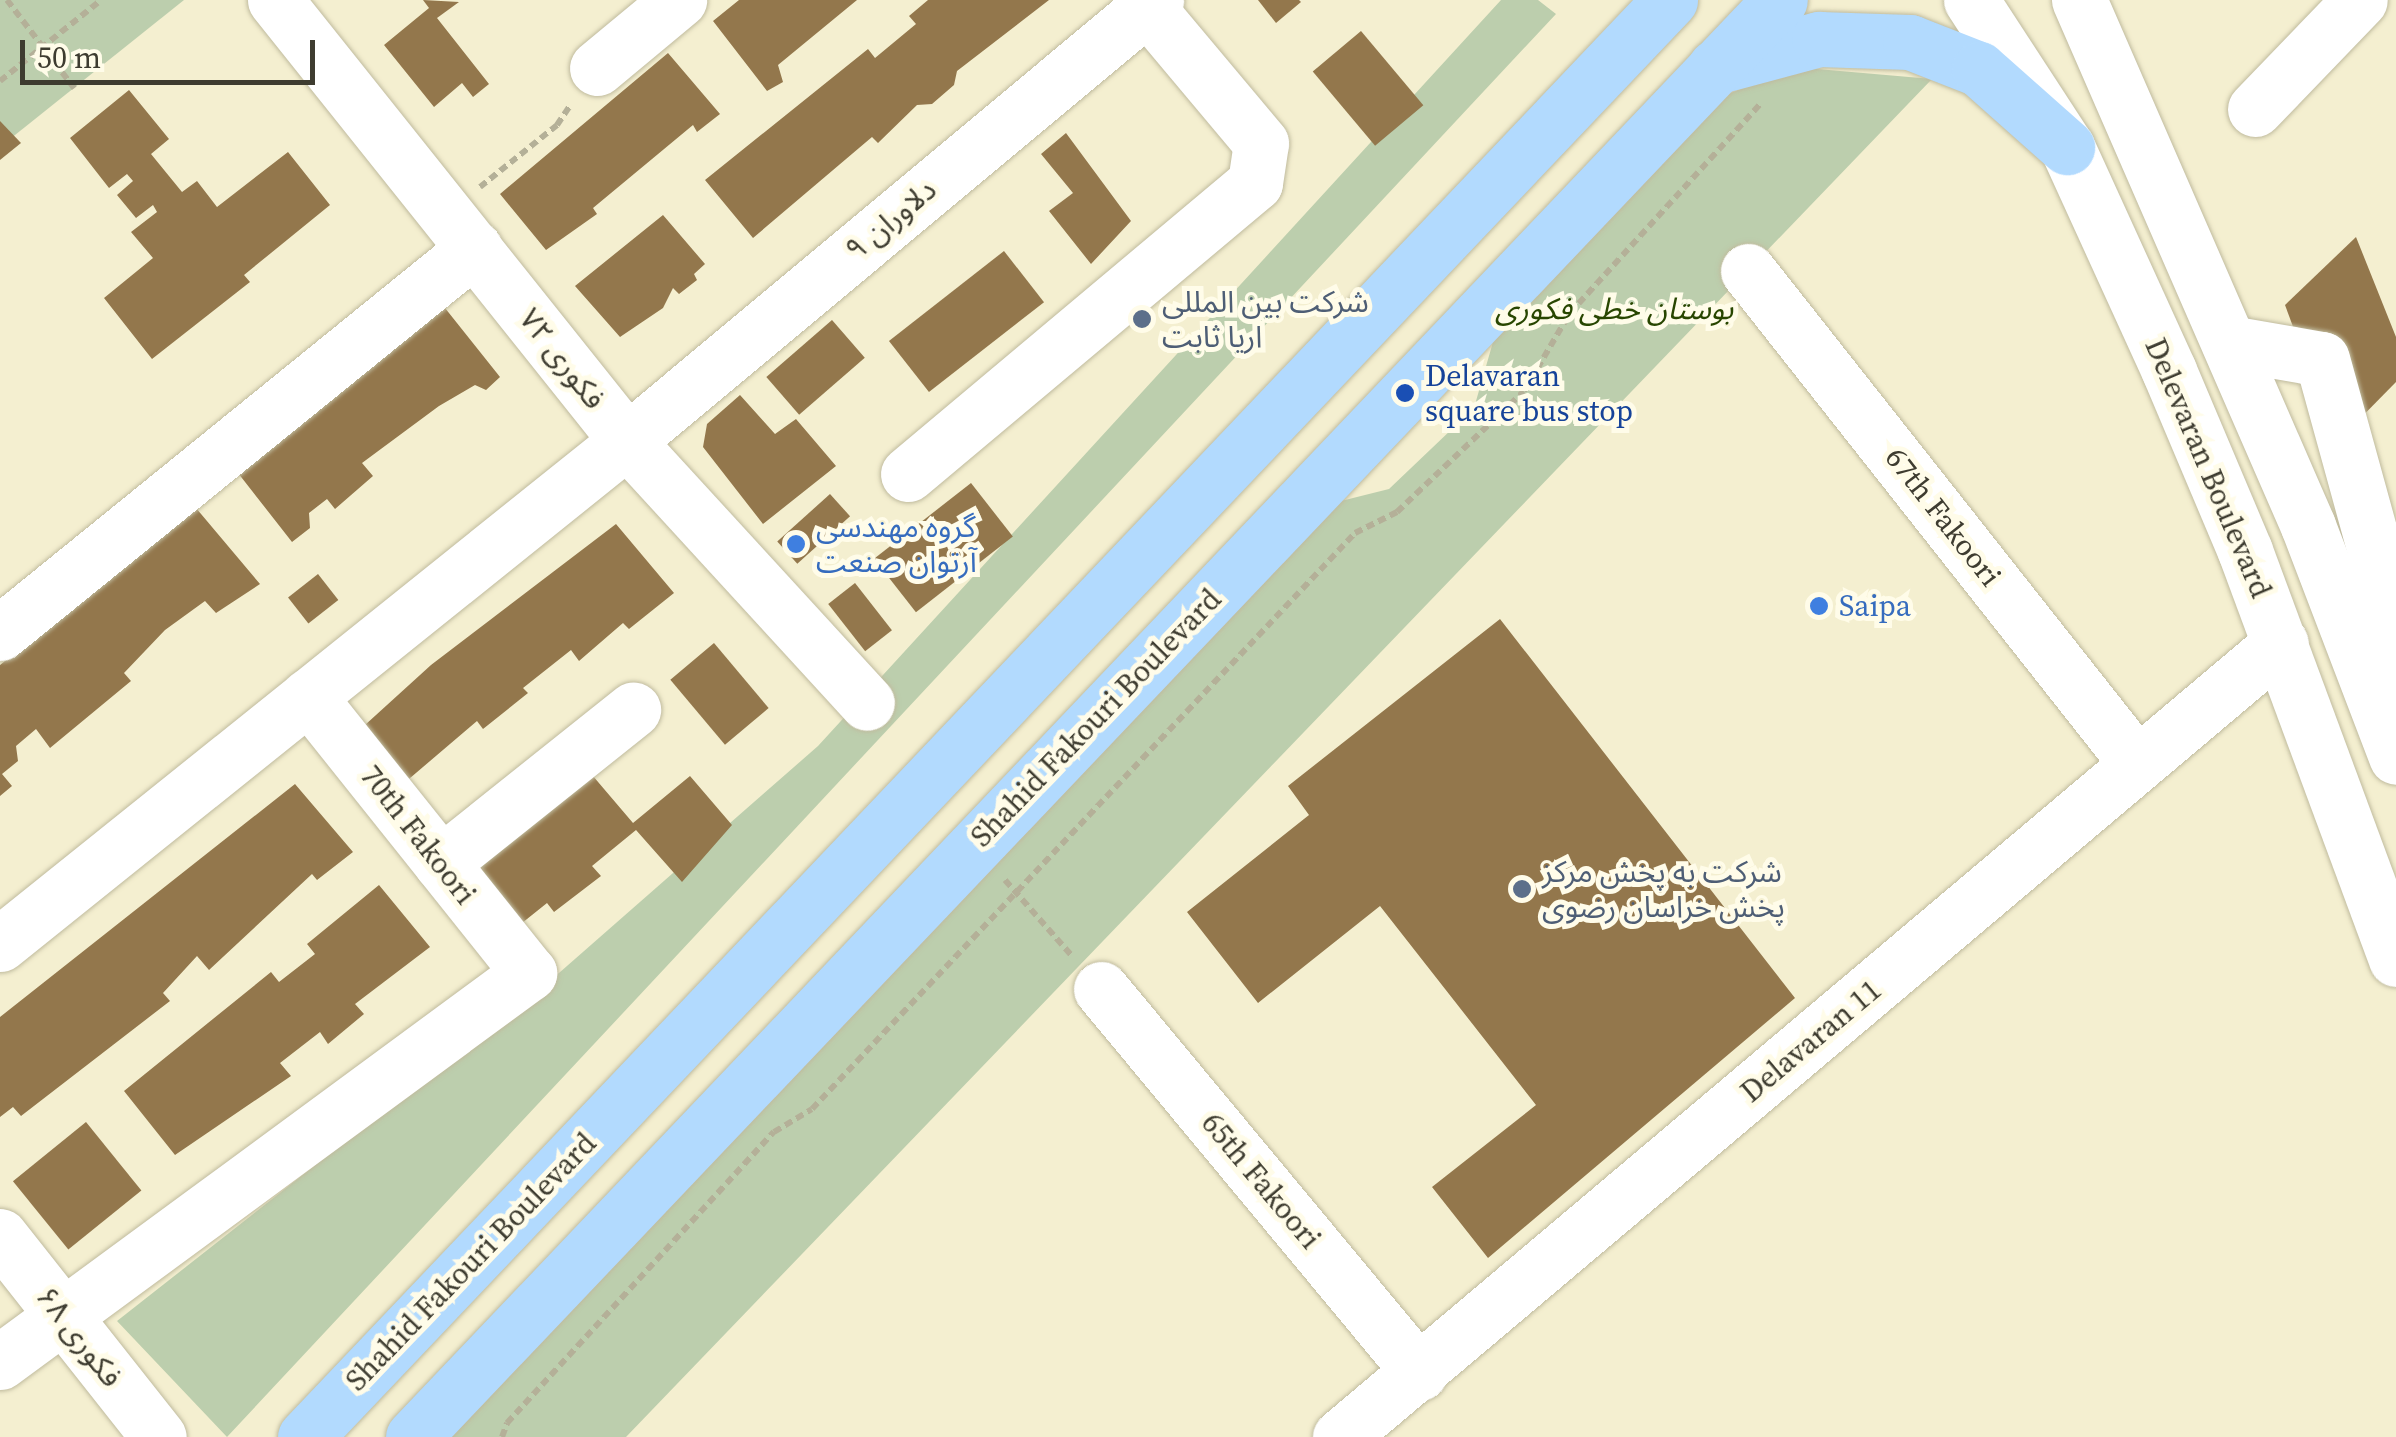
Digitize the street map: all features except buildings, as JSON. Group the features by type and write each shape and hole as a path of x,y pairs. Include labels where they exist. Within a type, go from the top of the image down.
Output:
{"main road":[{"name":"Shahid Fakouri Boulevard","path":"306,1437 1670,0"},
{"name":"Shahid Fakouri Boulevard","path":"413,1437 1780,0"},
{"path":"1712,68 1819,39 1910,42 1979,69 2067,147"}],"street":[{"name":"فکوری ۷۲","path":"275,0 627,440 866,702"},
{"path":"596,68 679,0"},
{"name":"Delevaran Boulevard","path":"1971,0 2067,147 2281,644 2396,959"},
{"path":"2079,0 2230,343 2396,757"},
{"path":"2255,109 2360,0"},
{"path":"908,474 1255,183 1261,143 1152,4"},
{"name":"دلاوران ۹","path":"0,944 627,440 1152,4"},
{"path":"0,632 461,230"},
{"name":"67th Fakoori","path":"1748,270 2137,764"},
{"path":"2230,343 2322,360 2393,616 2396,654"},
{"name":"Delavaran 11","path":"1366,1429 1420,1372 2281,644"},
{"name":"70th Fakoori","path":"60,1312 528,973 308,696"},
{"path":"441,863 633,710"},
{"name":"65th Fakoori","path":"1102,990 1420,1372"},
{"name":"فکوری ۶۸","path":"0,1236 159,1437"},
{"path":"0,1362 60,1312"}],"path":[{"path":"7,0 74,88"},
{"path":"0,81 101,0"},
{"path":"461,230 558,125 596,68"},
{"path":"502,1437 506,1423 774,1132 812,1109 1356,533 1397,512 1524,391 1570,312 1768,96"},
{"path":"975,846 1102,990"}],"green space":[{"path":"0,0 184,0 0,147"},
{"path":"1501,0 1538,0 1556,14 227,1437 117,1321 551,980 818,746"},
{"name":"بوستان خطی فکوری","path":"1794,67 1932,79 626,1437 444,1437 1333,503 1389,489 1474,408 1497,328 1726,95"}],"place":[{"name":"شرکت بین المللی اریا ثابت","path":"1142,319"},
{"name":"Delavaran square bus stop","path":"1405,393"},
{"name":"گروه مهندسی آرتوان صنعت","path":"796,544"},
{"name":"Saipa","path":"1819,606"},
{"name":"شرکت به پخش مرکز پخش خراسان رضوی","path":"1522,889"}]}
